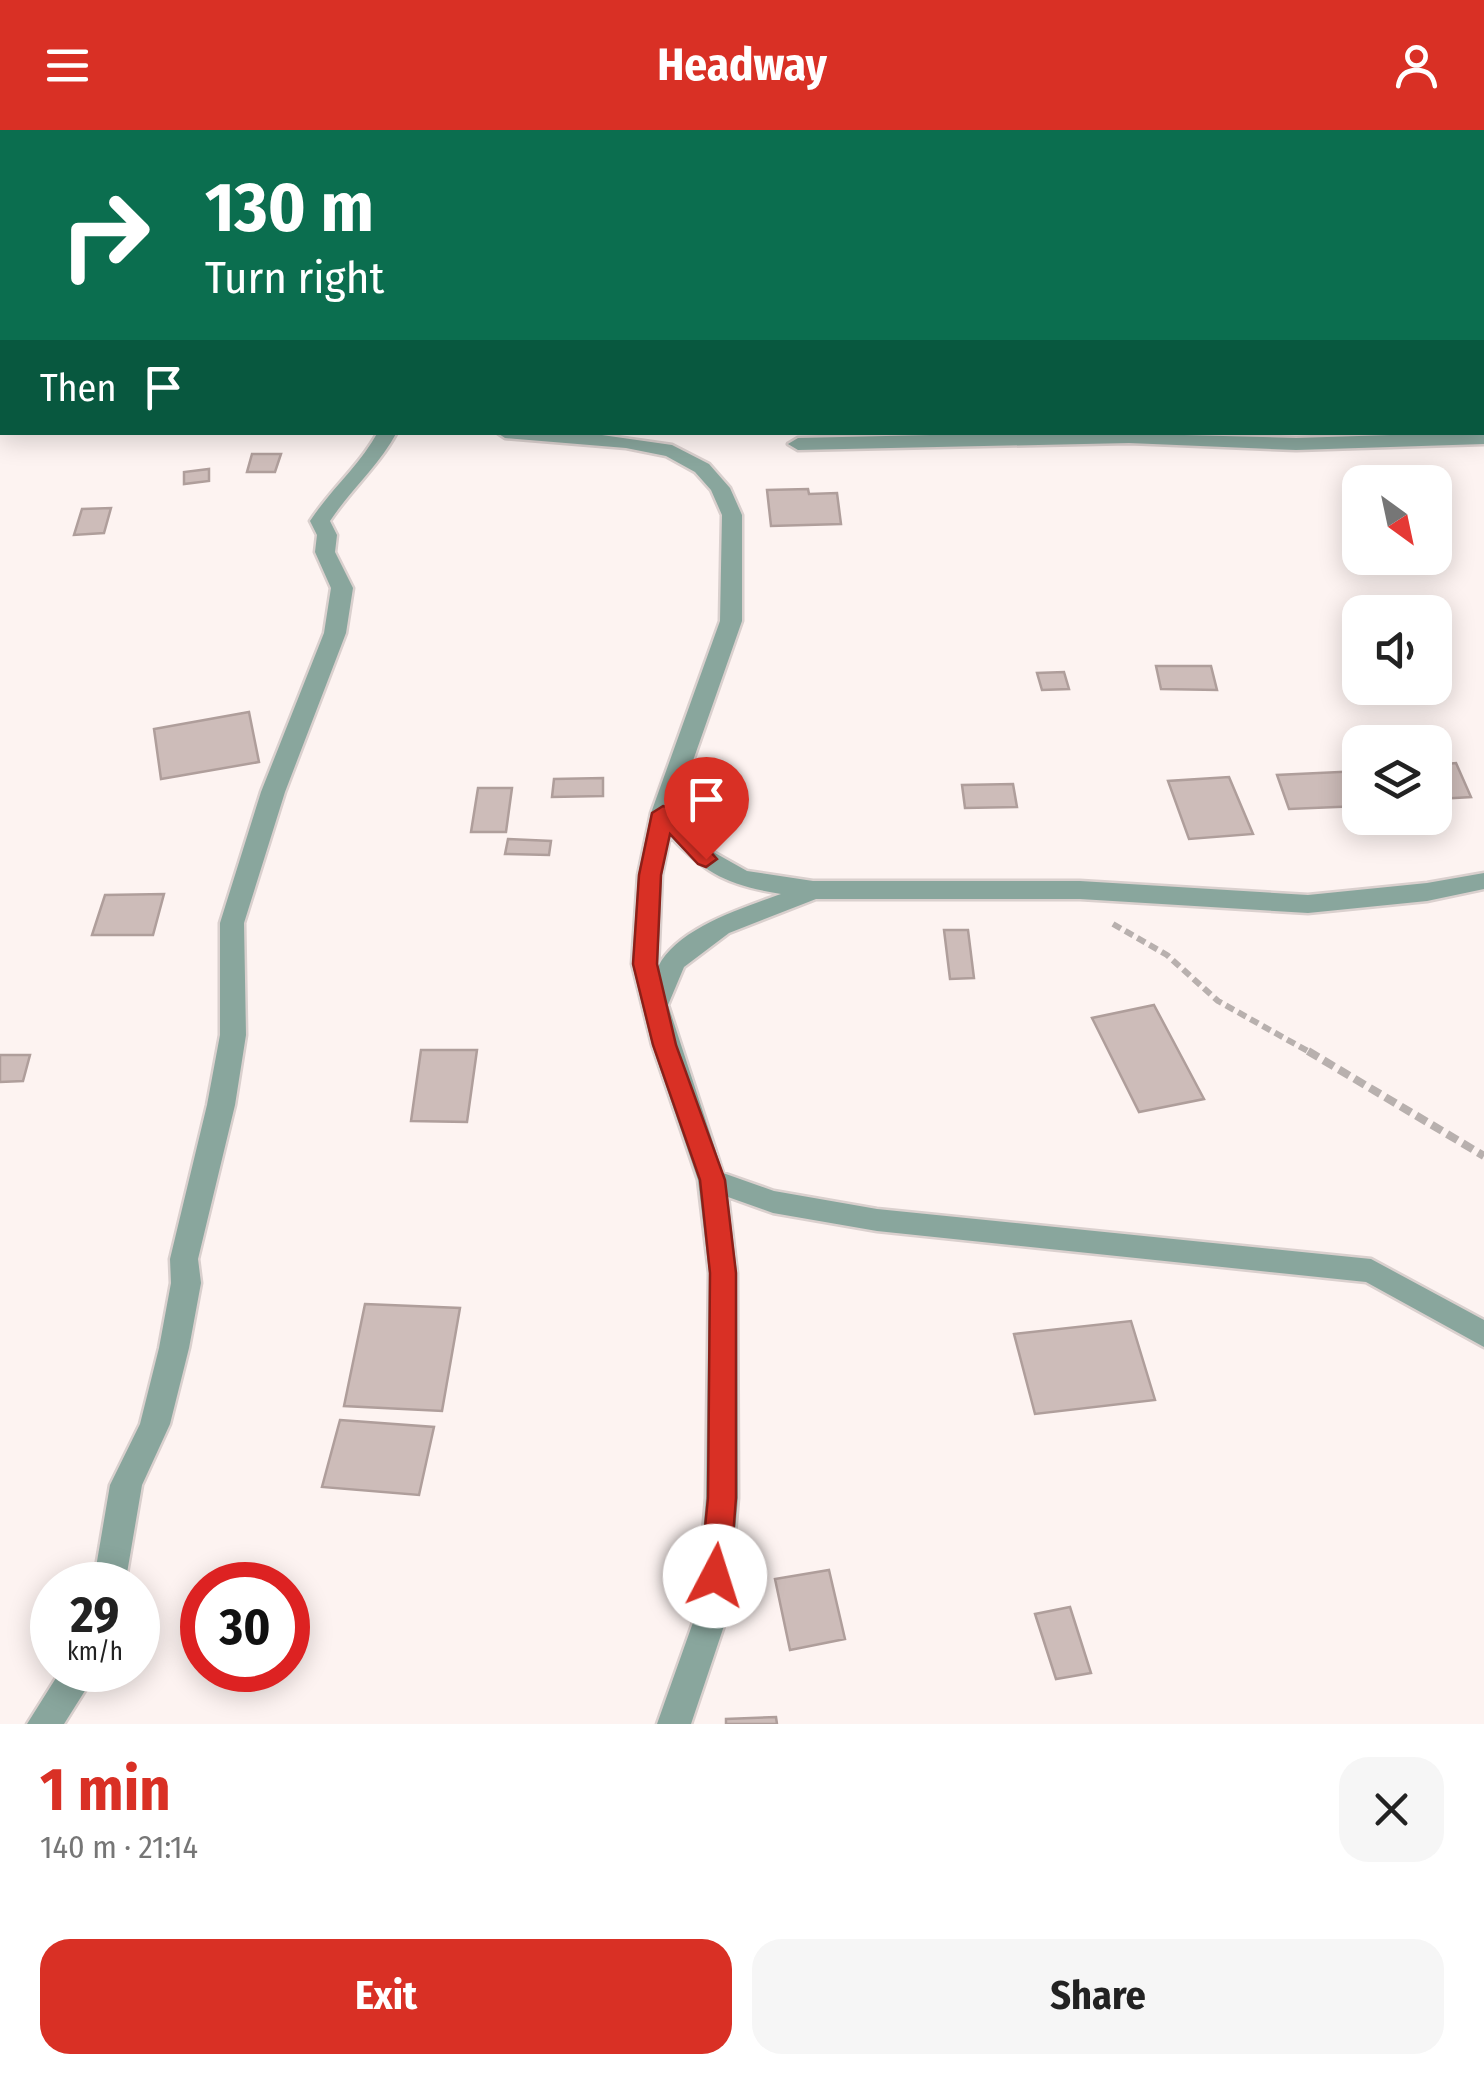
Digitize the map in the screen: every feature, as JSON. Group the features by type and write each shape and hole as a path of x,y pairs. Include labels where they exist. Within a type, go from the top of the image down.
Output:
{"street":[{"path":"114,1562 126,1485 155,1424 174,1348 186,1283 184,1259 221,1105 232,1034 232,924 273,792 335,633 342,588 325,552 326,535 320,521 342,488 372,461 386,435"},
{"path":"541,435 626,442 672,451 702,468 720,488 732,514 731,621 663,813 650,875 645,964 664,1045 712,1180 723,1273 722,1498 712,1614 674,1724"},
{"path":"798,444 1129,437 1296,444 1484,438"},
{"path":"663,813 706,859 741,879 814,890 1080,890 1308,904 1427,892 1484,881"},
{"path":"655,1005 673,962 704,939 771,905 814,890"},
{"path":"712,1180 773,1202 878,1220 1371,1271 1484,1335"},
{"path":"44,1724 66,1692"}],"path":[{"path":"1080,890 1085,905 1166,955 1218,1001 1389,1096 1484,1156"}],"building":[{"path":"252,454 281,454 275,472 247,472"},
{"path":"209,469 209,481 184,484 184,472"},
{"path":"808,489 809,494 837,493 841,524 771,526 767,490"},
{"path":"111,508 104,533 74,535 82,509"},
{"path":"1156,666 1211,666 1217,690 1161,689"},
{"path":"1064,672 1069,689 1042,690 1037,673"},
{"path":"249,712 259,762 161,779 154,729"},
{"path":"1452,763 1456,763 1471,797 1452,798"},
{"path":"1342,772 1342,807 1289,809 1277,775"},
{"path":"1229,777 1253,834 1189,839 1168,781"},
{"path":"603,778 603,796 552,797 554,779"},
{"path":"1013,784 1017,807 965,808 962,785"},
{"path":"478,788 512,788 506,832 471,832"},
{"path":"508,839 551,841 549,855 505,854"},
{"path":"164,894 153,935 92,935 105,895"},
{"path":"944,930 968,930 974,978 950,979"},
{"path":"1154,1005 1204,1099 1139,1112 1092,1018"},
{"path":"421,1050 477,1050 467,1122 411,1121"},
{"path":"0,1055 30,1055 23,1081 0,1082"},
{"path":"365,1304 460,1308 442,1411 344,1406"},
{"path":"1131,1321 1155,1400 1035,1414 1014,1334"},
{"path":"340,1420 434,1427 419,1495 322,1487"},
{"path":"829,1570 845,1639 790,1650 775,1579"},
{"path":"1070,1607 1091,1673 1056,1679 1035,1614"},
{"path":"776,1717 777,1724 726,1724 726,1719"}],"route":[{"path":"706,859 663,813 650,875 645,964 664,1045 712,1180 723,1273 722,1498 715,1576"}]}
